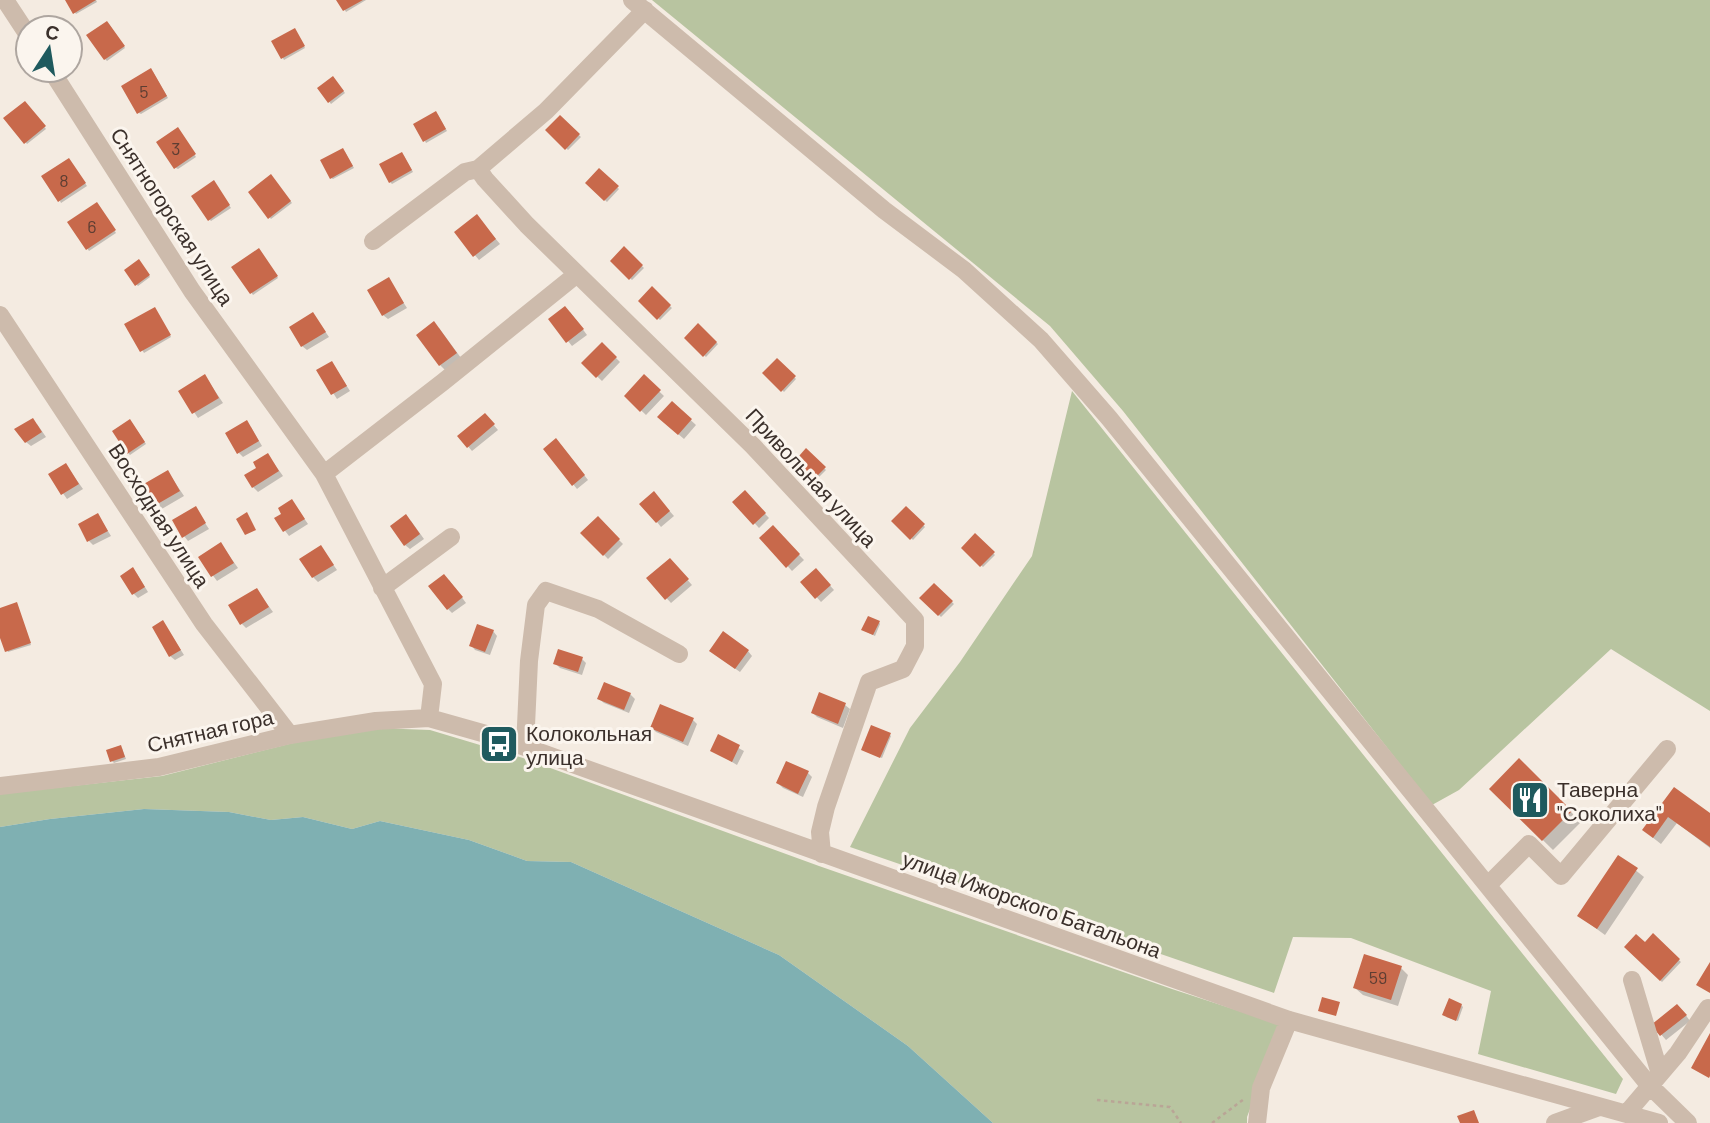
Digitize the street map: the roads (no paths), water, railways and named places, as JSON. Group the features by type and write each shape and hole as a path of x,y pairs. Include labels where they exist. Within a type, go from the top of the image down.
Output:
{"street":[{"path":"373,242 465,172 481,174 546,111 638,5 884,210 964,270 1041,340 1109,418 1488,885 1688,1123"},
{"name":"Снятногорская улица","path":"60,84 192,290 324,474"},
{"name":"Привольная улица","path":"481,174 527,225 753,446 915,620 915,646 903,669 869,682 826,807 820,832 822,854"},
{"path":"429,718 433,684 324,474 443,383 577,274"},
{"name":"Восходная улица","path":"0,315 204,624 290,735"},
{"path":"382,588 451,537"},
{"path":"525,747 529,661 536,605 546,591 598,609 679,654"},
{"name":"улица Ижорского Батальона","path":"429,718 525,747 1289,1020 1658,1123"},
{"name":"Снятная гора","path":"0,786 159,767 290,735 376,721 429,718"},
{"path":"1488,885 1529,844 1561,876 1667,748"},
{"path":"1632,980 1654,1080"},
{"path":"1626,1114 1678,1053 1708,1008"},
{"path":"1257,1123 1261,1088 1289,1020"},
{"path":"1555,1123 1599,1107"}],"water":[{"path":"144,809 229,812 271,820 303,817 352,829 380,821 469,840 527,861 571,862 779,955 908,1046 993,1123 0,1123 0,827"}],"place":[{"name":"Колокольная улица","path":"499,744"},
{"name":"Таверна \"Соколиха\"","path":"1530,800"}]}
